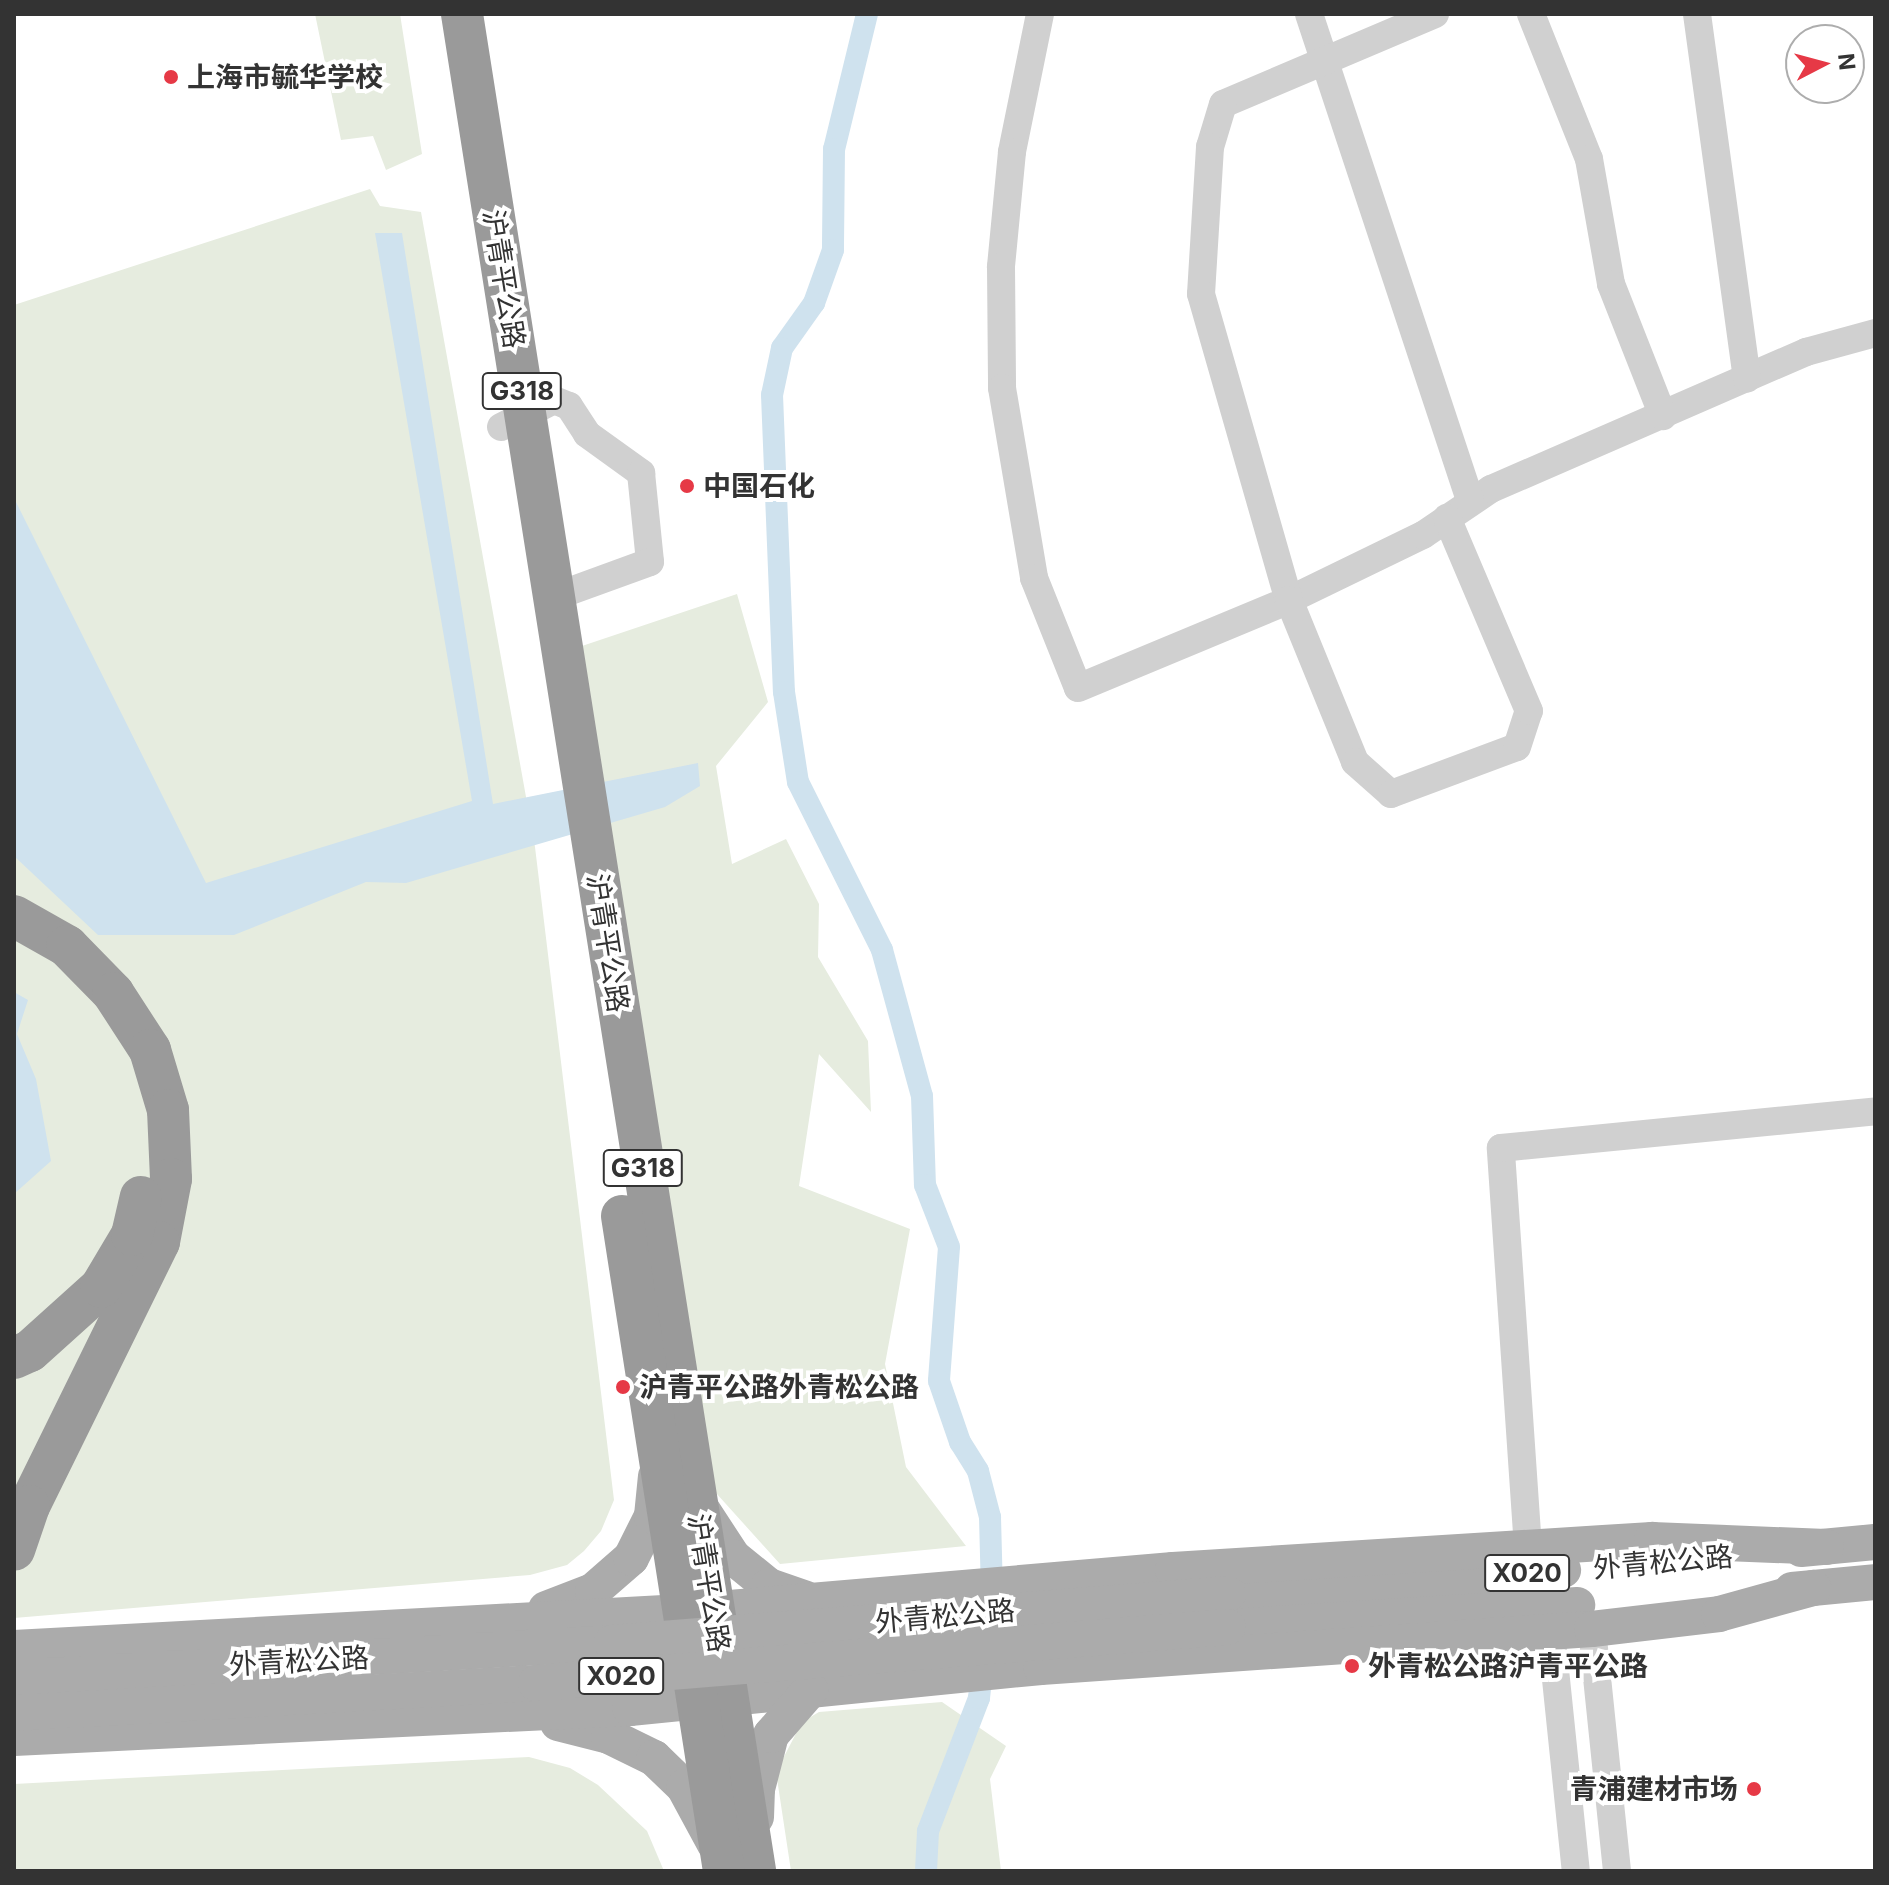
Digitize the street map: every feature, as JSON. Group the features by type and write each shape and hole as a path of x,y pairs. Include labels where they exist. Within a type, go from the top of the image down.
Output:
{"highway":[{"name":"沪青平公路","path":"436,14 458,41 578,841 696,1499 702,1635"},
{"name":"沪青平公路","path":"513,420 554,597 567,771"},
{"name":"沪青平公路","path":"578,841 656,1442 702,1635 740,1869"},
{"path":"14,916 67,946 113,993 150,1050 168,1110 171,1179 159,1242 29,1506 14,1550"},
{"path":"14,943 50,965 94,1007 128,1060 143,1113 146,1177 132,1235 101,1287 30,1351 14,1358"}],"main road":[{"path":"463,1626 570,1602 612,1577 631,1558 652,1516 656,1442"},
{"path":"696,1499 718,1540 769,1586 795,1597 839,1599 1041,1581 1693,1539 1826,1547"},
{"name":"外青松公路","path":"14,1713 536,1683 1875,1542"},
{"name":"外青松公路","path":"14,1678 1228,1610 1813,1588 1875,1582"},
{"path":"14,1738 518,1714 712,1700 1041,1667 1592,1629 1719,1614 1813,1588"},
{"path":"885,1681 862,1667 852,1637 856,1617 895,1594"},
{"path":"518,1714 625,1682 702,1635 839,1599"},
{"path":"14,1648 530,1622 702,1635 820,1674 885,1681"},
{"path":"740,1869 765,1751 773,1730 810,1690"},
{"path":"518,1714 599,1732 654,1758 684,1787 740,1869"}],"street":[{"path":"1040,14 1012,152 1001,267 1002,388 1034,578 1078,688 1289,600 1423,535 1470,500 1806,352 1875,333"},
{"path":"1309,14 1470,500"},
{"path":"1435,14 1223,104 1210,147 1201,294 1289,600 1355,762 1391,794 1517,747 1529,711 1447,518"},
{"path":"1531,14 1589,159 1611,284 1663,416"},
{"path":"1697,14 1747,379"},
{"path":"513,420 551,400 569,406 587,434 632,463 641,473 650,562 554,597"},
{"path":"1528,1548 1501,1148 1875,1111"},
{"path":"1592,1629 1617,1871"},
{"path":"1551,1631 1576,1871"}],"shaded area":[{"path":"315,14 400,14 422,154 386,170 373,136 341,140"},
{"path":"370,189 380,206 421,212 535,847 614,1500 601,1531 584,1551 567,1565 530,1575 14,1618 14,305"},
{"path":"737,594 768,702 716,766 732,864 786,839 819,904 818,957 868,1041 871,1112 819,1054 799,1186 910,1229 885,1364 906,1467 966,1546 780,1564 707,1483 579,647"},
{"path":"942,1702 1006,1746 990,1779 1001,1871 791,1871 776,1772 802,1722 819,1712"},
{"path":"529,1757 570,1768 598,1785 647,1831 664,1871 14,1871 14,1784"}],"water":[{"path":"375,233 402,233 493,804 698,763 700,786 665,807 406,883 366,882 234,935 98,935 14,856 14,498 206,883 472,801"},
{"path":"14,992 28,1000 17,1034 36,1079 51,1161 14,1194"}],"waterway":[{"path":"867,14 834,149 833,250 814,303 782,348 772,395 784,692 798,782 882,950 922,1096 925,1185 949,1247 939,1381 960,1442 978,1471 990,1517 992,1596"},
{"path":"926,1871 928,1831 979,1698 983,1662"}],"place":[{"name":"上海市毓华学校","path":"171,77"},
{"name":"中国石化","path":"687,486"},
{"name":"沪青平公路外青松公路","path":"623,1387"},
{"name":"外青松公路沪青平公路","path":"1352,1666"},
{"name":"青浦建材市场","path":"1754,1789"}]}
